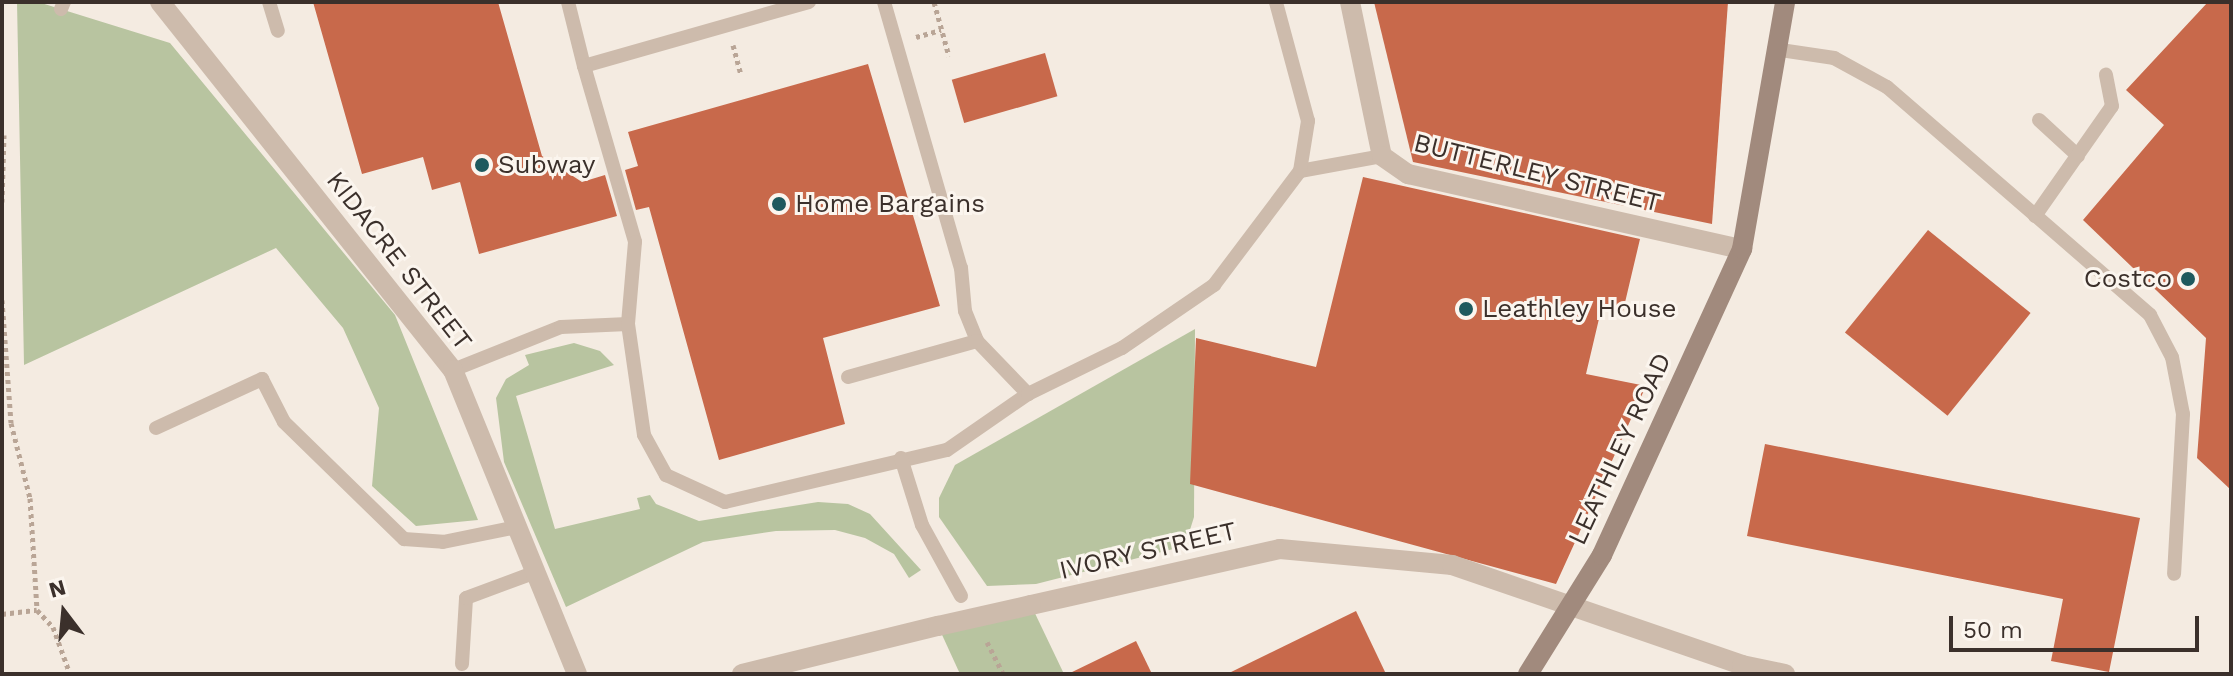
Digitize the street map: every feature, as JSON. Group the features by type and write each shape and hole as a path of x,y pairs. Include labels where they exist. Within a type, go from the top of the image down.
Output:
{"street":[{"name":"KIDACRE STREET","path":"160,2 453,370 577,674"},
{"name":"BUTTERLEY STREET","path":"1350,2 1382,156 1408,174 1742,249"},
{"name":"LEATHLEY ROAD","path":"1528,674 1566,605 1602,555 1742,249 1774,49 1785,2"},
{"name":"IVORY STREET","path":"742,674 1280,549 1452,565 1566,605 1785,674"}],"lane":[{"path":"269,2 278,31"},
{"path":"568,2 635,242 628,324 644,435 666,475 694,491 725,502 901,458 947,450 976,436 1028,394 1122,348 1214,285 1300,171 1308,121 1276,2"},
{"path":"584,66 809,2"},
{"path":"884,2 947,221 977,341 1028,394"},
{"path":"1774,49 1834,58 1887,87 2150,315 2172,357 2183,414 2174,574"},
{"path":"2035,216 2112,106 2106,75"},
{"path":"2039,120 2078,156"},
{"path":"1300,171 1382,156"},
{"path":"453,370 561,327 628,324"},
{"path":"848,377 977,341"},
{"path":"156,428 262,379 284,422 404,539 443,542 517,527"},
{"path":"901,458 922,525 961,596"},
{"path":"462,664 466,598 536,572"}],"path":[{"path":"934,2 949,56"},
{"path":"2,202 4,135"},
{"path":"2,300 11,423 30,498 37,610 53,627 70,674"},
{"path":"2,614 37,610"}],"green space":[{"path":"17,2 38,2 170,43 395,315 478,520 416,526 372,486 379,408 343,328 276,248 24,365"},
{"path":"1195,329 1194,517 1185,546 1036,584 987,586 939,517 939,498 955,465"},
{"path":"574,343 600,351 614,365 516,396 555,529 640,509 637,498 650,495 656,504 699,521 818,502 848,504 870,514 921,570 909,578 894,554 865,538 835,530 776,531 703,542 566,607 504,462 496,398 506,379 529,365 525,355"},
{"path":"1031,605 1064,674 960,674 938,626"}],"building":[{"path":"313,2 498,2 542,156 582,182 605,175 617,216 479,254 460,182 432,190 423,157 362,174"},
{"path":"1374,2 1728,2 1712,224 1413,162"},
{"name":"Costco","path":"2208,2 2231,2 2231,490 2197,458 2206,338 2083,220 2164,125 2126,90"},
{"path":"1045,53 1057,96 964,123 952,80"},
{"name":"Home Bargains","path":"868,64 940,306 823,338 845,424 719,460 649,207 636,210 625,170 638,166 628,132"},
{"path":"1363,177 1640,239 1623,311 1602,306 1586,374 1646,386 1556,584 1190,484 1196,338 1316,367"},
{"path":"1928,230 2031,313 1948,416 1845,333"},
{"path":"1765,444 2140,518 2109,672 2051,661 2063,599 1747,536"},
{"path":"1356,611 1386,674 1227,674"},
{"path":"1136,641 1152,674 1068,674"}],"place":[{"name":"Subway","path":"482,165"},
{"name":"Home Bargains","path":"779,204"},
{"name":"Costco","path":"2188,279"},
{"name":"Leathley House","path":"1466,309"}]}
